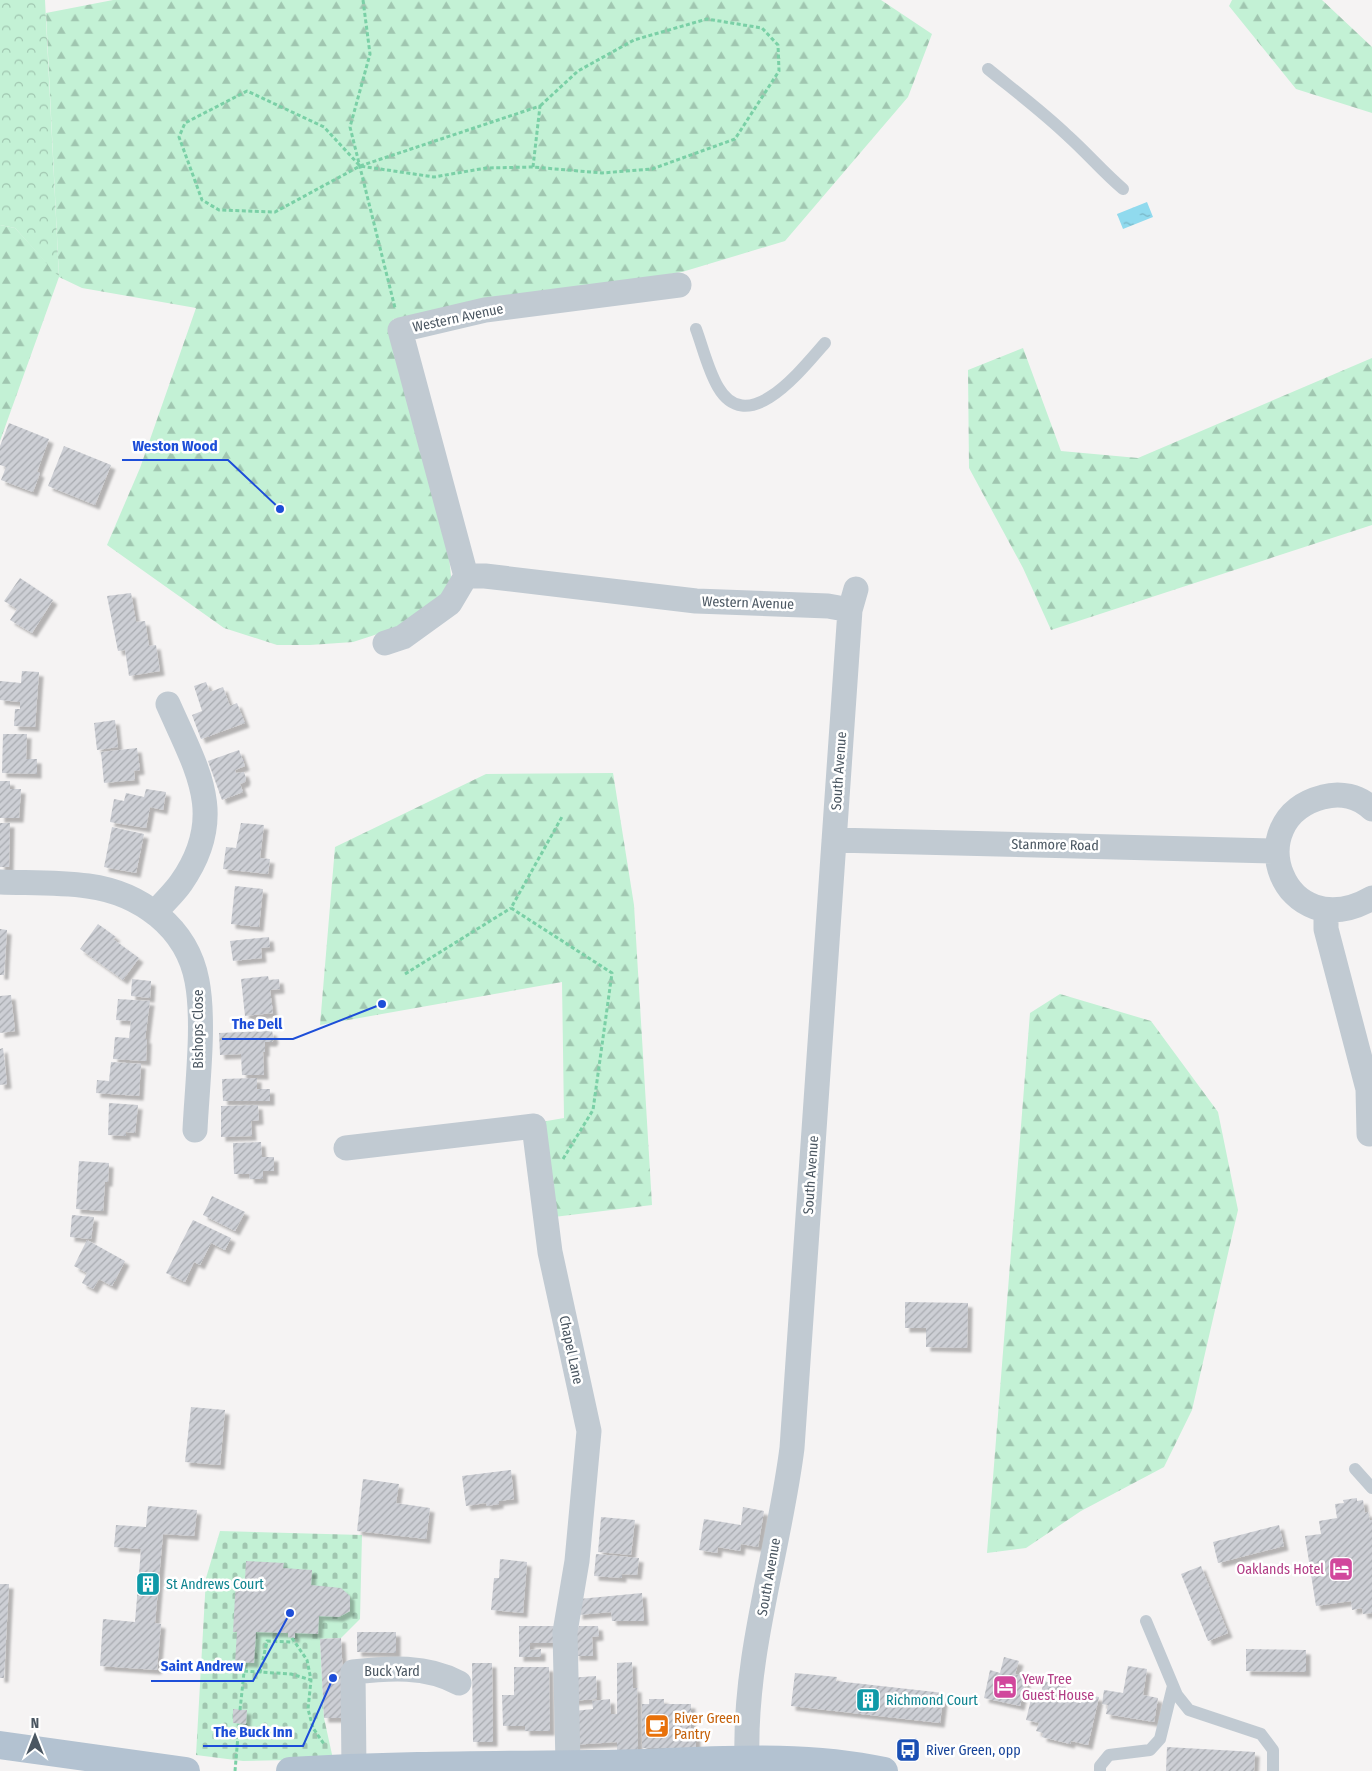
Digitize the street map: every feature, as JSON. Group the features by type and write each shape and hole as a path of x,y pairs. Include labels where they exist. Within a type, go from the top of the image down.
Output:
{"main road":[{"path":"0,1745 186,1771"},
{"path":"290,1771 747,1758 816,1761 884,1771"}],"street":[{"name":"Western Avenue","path":"679,285 485,310 400,330 466,576 485,576 696,602 828,606 853,600"},
{"path":"385,643 403,637 450,603 466,576"},
{"name":"South Avenue","path":"747,1758 749,1699 771,1558 787,1487 792,1448 834,840 853,600"},
{"path":"156,912 181,883 200,847 207,818 204,789 168,704"},
{"path":"1372,809 1366,803 1351,796 1331,795 1308,801 1291,814 1280,831 1276,851 1279,871 1290,890 1310,905 1326,910 1350,909 1372,898"},
{"name":"Stanmore Road","path":"834,840 1276,851"},
{"name":"Bishops Close","path":"0,882 88,886 126,895 156,912 177,934 192,960 198,982 200,1012 195,1130"},
{"path":"1326,910 1326,929 1368,1089 1370,1100 1369,1134"},
{"name":"Chapel Lane","path":"346,1148 534,1126 550,1252 588,1431 576,1561 565,1632 568,1764"},
{"name":"Buck Yard","path":"342,1769 353,1661 383,1668 420,1670 444,1675 459,1683"}],"lane":[{"path":"988,69 1069,137 1101,170 1123,189"},
{"path":"696,329 717,387 729,402 741,407 758,404 776,392 799,373 825,344"},
{"path":"1355,1469 1372,1488"},
{"path":"1146,1621 1177,1695 1189,1710 1261,1734 1273,1750 1273,1771"},
{"path":"1100,1771 1100,1766 1109,1754 1150,1750 1160,1739 1173,1686"}],"path":[{"path":"364,0 370,54 350,127 400,330"},
{"path":"360,166 275,212 219,210 202,200 180,137 185,123 247,91 324,127 360,166 434,176 486,168 533,167 602,174 652,169 735,139 779,71 778,45 762,28 708,19 634,40 578,71 540,106 360,166"},
{"path":"533,167 540,106"},
{"path":"404,974 511,908 563,815"},
{"path":"511,908 612,973 593,1110 550,1180 542,1184"},
{"path":"292,1638 307,1660 311,1680 308,1709 313,1728 330,1760 342,1769"},
{"path":"260,1672 267,1641 294,1642"},
{"path":"240,1710 245,1663"},
{"path":"244,1671 291,1674 311,1680"},
{"path":"235,1771 239,1724"}],"green space":[{"path":"0,0 45,0 59,277 15,228 0,225"},
{"path":"113,0 881,0 932,34 908,97 785,241 682,272 393,319 449,557 452,586 431,611 393,629 353,642 277,645 224,628 107,545 140,468 196,308 82,288 59,277 0,441 0,225 15,228 59,276 46,13"},
{"path":"1232,0 1322,0 1372,47 1372,113 1296,89 1229,6"},
{"path":"1023,348 1061,451 1138,458 1372,358 1372,525 1051,630 1023,568 969,468 968,370"},
{"path":"613,773 634,905 652,1205 554,1217 541,1122 564,1118 562,982 320,1025 335,847 486,774"},
{"path":"1060,994 1151,1021 1218,1112 1238,1210 1192,1410 1164,1467 1081,1511 1026,1548 987,1553 1030,1013"},
{"path":"220,1531 362,1535 360,1619 341,1638 320,1639 324,1718 333,1759 243,1761 196,1755 206,1578"}],"water":[{"path":"1147,202 1153,217 1123,229 1117,214"}],"building":[{"path":"9,423 49,439 37,472 40,473 33,492 1,480 6,467 0,465 0,446"},
{"path":"64,446 111,465 95,505 48,486"},
{"path":"20,578 53,600 32,633 10,620 17,609 4,601"},
{"path":"131,593 136,622 145,621 149,646 156,645 160,671 129,676 125,650 118,651 107,596"},
{"path":"22,671 39,672 35,727 14,726 15,709 20,709 20,702 0,700 0,681 21,683"},
{"path":"206,682 210,692 223,687 230,706 237,703 245,723 201,739 192,715 202,711 194,686"},
{"path":"115,720 118,747 97,750 94,723"},
{"path":"3,734 27,734 26,759 37,759 37,774 2,773"},
{"path":"137,748 140,770 134,771 135,780 104,783 101,752"},
{"path":"239,750 245,766 235,770 236,773 244,772 245,782 240,784 243,792 222,800 208,761"},
{"path":"0,781 10,781 10,789 21,789 19,818 0,818"},
{"path":"146,789 166,792 163,810 150,807 146,828 110,822 114,799 124,801 126,793 144,797"},
{"path":"0,823 10,823 9,867 0,867"},
{"path":"241,823 264,825 260,858 270,859 268,874 223,869 226,847 236,848"},
{"path":"112,827 144,834 136,873 104,867"},
{"path":"235,886 263,889 259,927 231,924"},
{"path":"98,924 116,937 113,939 139,958 123,980 80,949"},
{"path":"0,929 7,930 4,975 0,975"},
{"path":"269,937 270,947 261,948 262,958 233,961 230,941"},
{"path":"268,976 269,980 279,979 280,989 270,990 273,1013 245,1016 241,979"},
{"path":"132,979 151,981 150,998 131,996"},
{"path":"11,995 15,1031 0,1033 0,996"},
{"path":"118,999 150,1001 145,1039 147,1039 146,1061 113,1059 115,1037 129,1038 131,1021 116,1020"},
{"path":"272,1031 274,1039 272,1042 265,1042 265,1052 263,1052 264,1075 242,1075 241,1054 220,1055 219,1033"},
{"path":"3,1048 7,1084 0,1085 0,1049"},
{"path":"111,1062 141,1064 139,1096 96,1093 97,1080 109,1081"},
{"path":"257,1078 257,1089 270,1089 270,1101 223,1101 222,1079"},
{"path":"109,1103 138,1105 135,1133 126,1132 126,1136 108,1135"},
{"path":"258,1105 259,1120 251,1121 252,1136 221,1137 221,1106"},
{"path":"261,1142 262,1157 274,1157 274,1171 263,1171 263,1179 250,1179 249,1174 234,1174 233,1143"},
{"path":"79,1161 109,1163 108,1182 105,1182 103,1211 76,1209"},
{"path":"212,1196 245,1212 235,1231 203,1215"},
{"path":"72,1215 94,1217 91,1239 70,1237"},
{"path":"193,1220 231,1238 225,1250 211,1243 200,1265 194,1262 185,1282 166,1273"},
{"path":"87,1240 125,1261 112,1286 99,1279 93,1289 82,1283 87,1273 74,1266"},
{"path":"905,1302 968,1303 967,1348 926,1347 926,1328 905,1328"},
{"path":"191,1407 225,1410 220,1465 185,1462"},
{"path":"511,1470 514,1499 499,1501 499,1504 487,1506 486,1503 466,1506 462,1476"},
{"path":"363,1479 399,1484 396,1503 430,1508 426,1539 357,1531"},
{"name":"Oaklands Hotel","path":"1357,1498 1357,1501 1363,1500 1365,1513 1368,1512 1370,1520 1372,1520 1372,1613 1363,1614 1362,1608 1352,1610 1351,1601 1316,1606 1305,1536 1321,1534 1319,1521 1337,1518 1335,1504 1344,1503 1343,1500"},
{"name":"St Andrews Court","path":"148,1506 197,1510 194,1536 163,1534 155,1623 161,1624 157,1670 100,1666 103,1619 135,1622 141,1549 114,1547 116,1525 146,1527"},
{"path":"743,1507 764,1511 758,1547 741,1544 740,1551 718,1547 717,1553 699,1550 704,1519 741,1525"},
{"path":"601,1517 635,1520 631,1555 598,1552"},
{"path":"1279,1525 1284,1546 1218,1563 1213,1542"},
{"path":"596,1554 639,1558 637,1575 622,1574 622,1578 594,1576"},
{"path":"500,1559 527,1562 523,1613 491,1610 494,1578 499,1578"},
{"path":"246,1561 284,1563 283,1568 312,1570 311,1585 341,1588 350,1596 350,1611 339,1617 319,1616 318,1634 295,1633 295,1638 292,1638 288,1637 288,1633 256,1632 254,1663 235,1662 237,1632 233,1632 236,1579 245,1579"},
{"path":"1201,1566 1228,1633 1208,1641 1181,1574"},
{"path":"0,1584 9,1584 4,1678 0,1678"},
{"path":"642,1593 644,1621 612,1621 611,1612 578,1615 579,1599"},
{"path":"519,1626 554,1626 554,1643 530,1643 530,1650 541,1649 541,1657 519,1657"},
{"path":"579,1626 598,1626 599,1636 592,1637 593,1656 575,1656 576,1634"},
{"path":"357,1632 396,1632 396,1653 357,1652"},
{"path":"341,1638 345,1718 324,1718 320,1639"},
{"path":"1246,1649 1306,1650 1306,1672 1246,1671"},
{"name":"Yew Tree Guest House","path":"1004,1657 1019,1661 1015,1674 1027,1677 1020,1706 984,1698 990,1670 1000,1673"},
{"path":"632,1662 633,1688 637,1688 638,1750 617,1750 617,1742 571,1745 574,1711 593,1709 592,1701 610,1699 611,1714 617,1714 617,1663"},
{"path":"472,1663 492,1663 493,1742 473,1742"},
{"path":"1128,1666 1147,1669 1143,1695 1158,1698 1154,1722 1106,1714 1108,1705 1102,1704 1104,1690 1123,1693"},
{"path":"514,1667 549,1667 550,1731 525,1731 525,1726 503,1726 502,1695 514,1695"},
{"name":"Richmond Court","path":"795,1673 837,1677 836,1681 944,1693 940,1723 791,1706"},
{"path":"596,1676 597,1699 570,1701 569,1678"},
{"path":"1044,1681 1066,1687 1063,1699 1081,1703 1083,1694 1099,1697 1088,1745 1071,1741 1070,1744 1042,1737 1043,1733 1036,1731 1039,1723 1026,1720 1033,1691 1041,1693"},
{"path":"649,1699 664,1699 664,1704 691,1704 691,1728 696,1728 696,1748 642,1748 642,1704 649,1704"},
{"path":"233,1709 247,1710 246,1724 233,1723"},
{"path":"1167,1747 1255,1752 1254,1771 1166,1771"}],"place":[{"name":"Weston Wood","path":"280,509"},
{"name":"The Dell","path":"382,1004"},
{"name":"Oaklands Hotel","path":"1341,1569"},
{"name":"St Andrews Court","path":"148,1584"},
{"name":"Saint Andrew","path":"290,1613"},
{"name":"The Buck Inn","path":"333,1678"},
{"name":"Yew Tree Guest House","path":"1005,1687"},
{"name":"Richmond Court","path":"868,1700"},
{"name":"River Green Pantry","path":"657,1726"},
{"name":"River Green, opp","path":"908,1750"}]}
